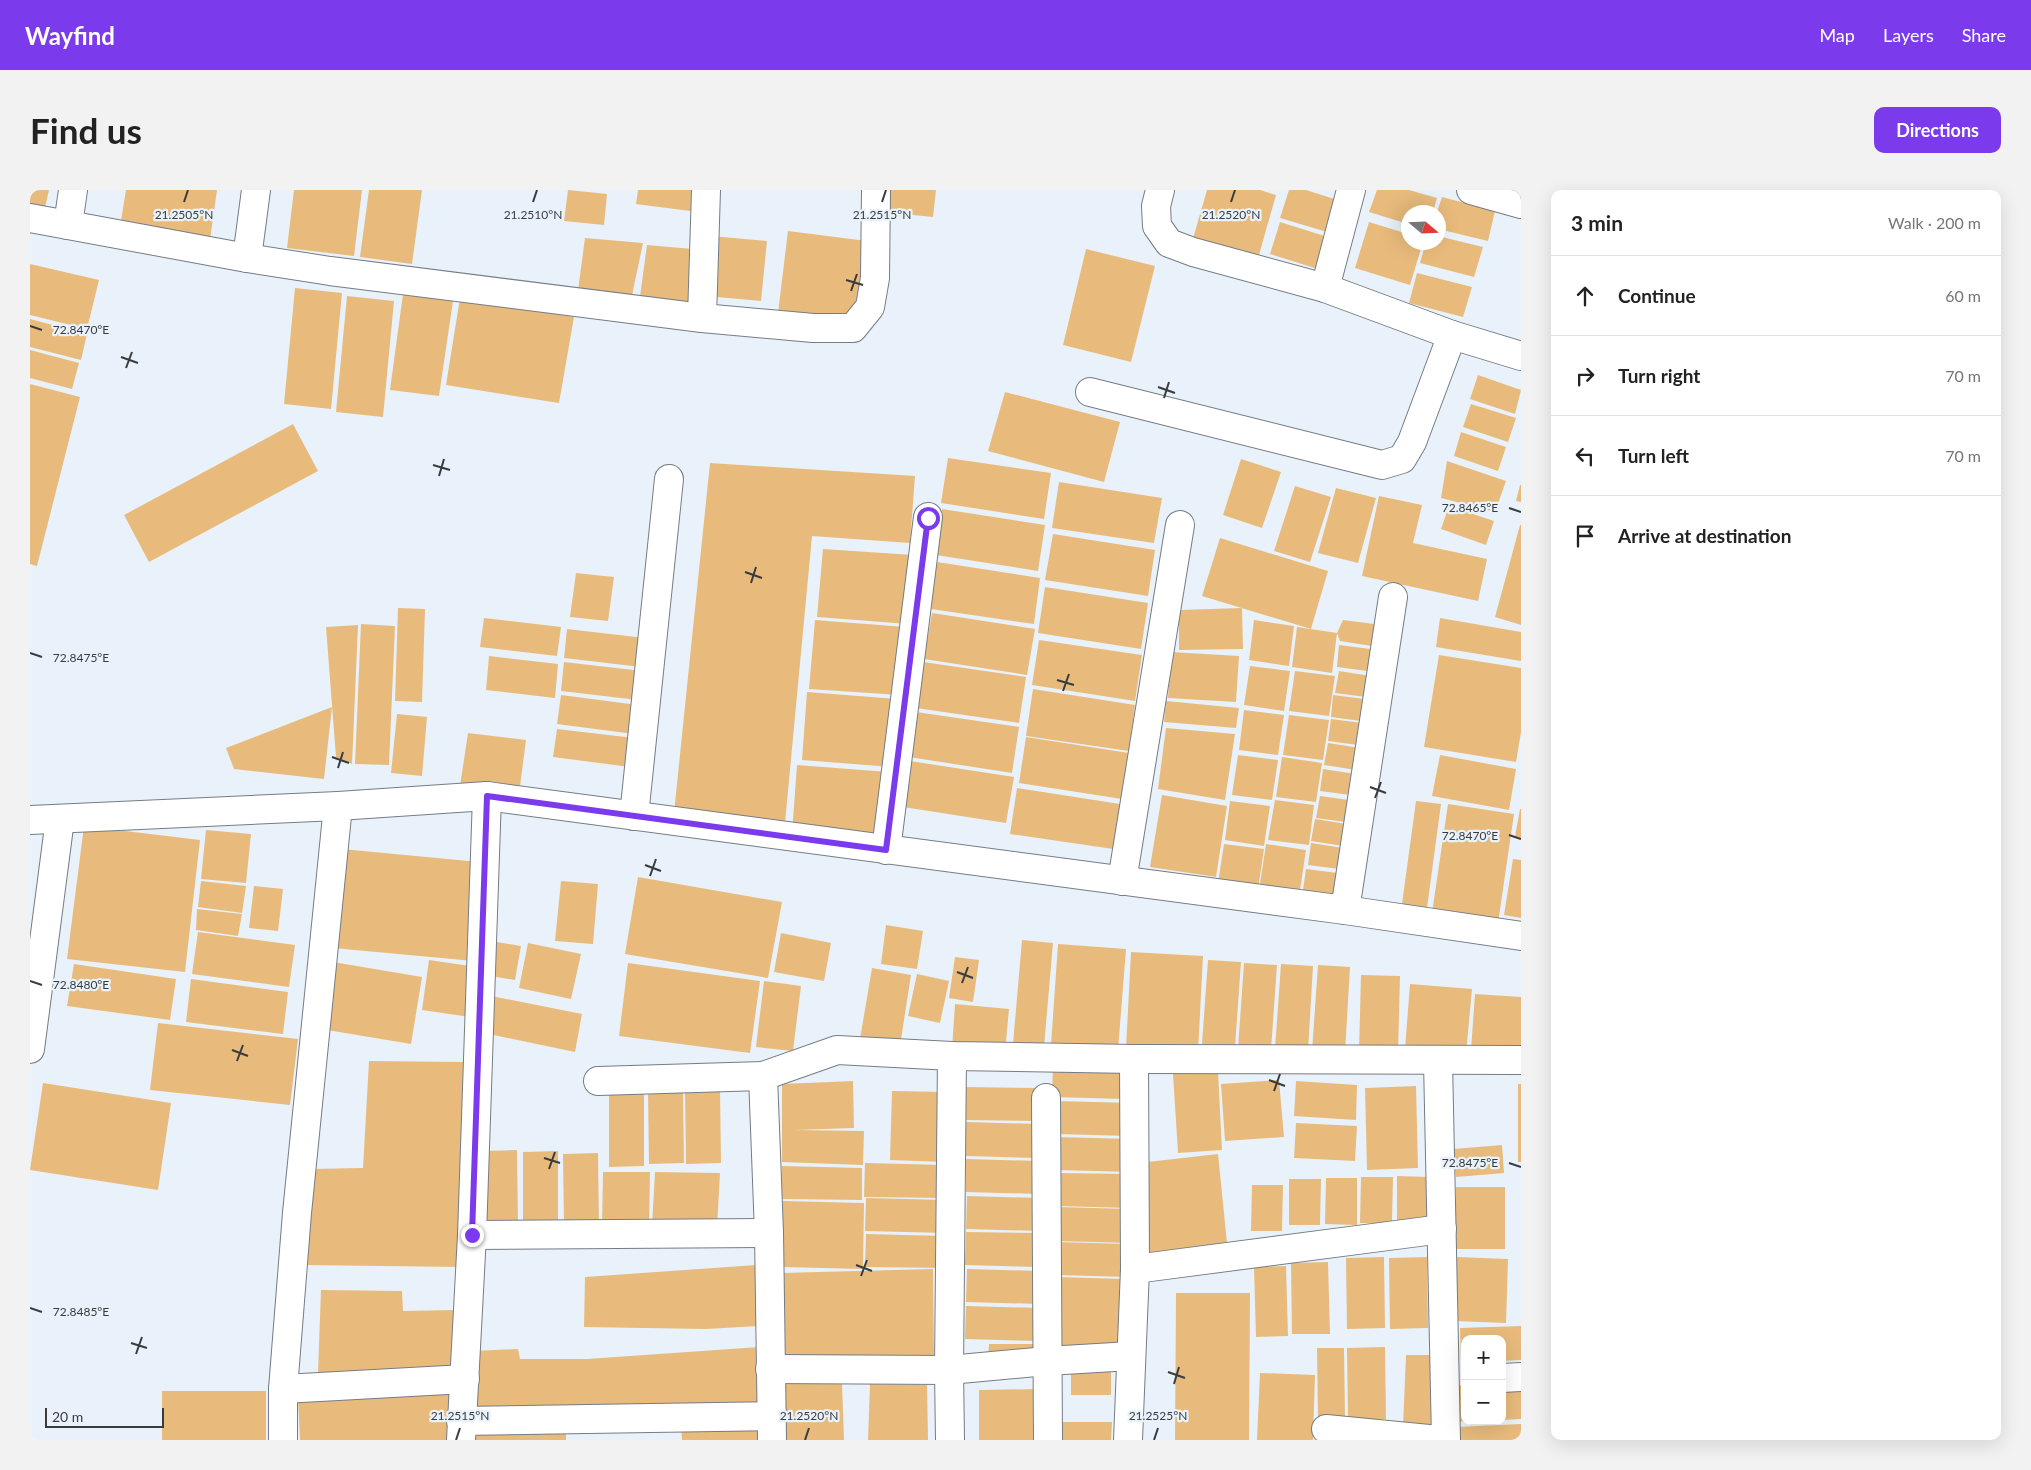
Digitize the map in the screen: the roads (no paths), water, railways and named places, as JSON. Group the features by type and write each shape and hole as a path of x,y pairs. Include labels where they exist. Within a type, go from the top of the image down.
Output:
{"street":[{"path":"68,225 73,190"},
{"path":"247,258 256,190"},
{"path":"702,318 706,190"},
{"path":"30,218 247,258 330,271 702,318 813,328 853,328 870,307 875,278 876,190"},
{"path":"1160,190 1156,206 1157,226 1169,243 1193,252 1325,288 1452,334 1521,356"},
{"path":"1325,288 1352,190"},
{"path":"1471,190 1521,204"},
{"path":"1090,392 1382,466 1402,459 1412,442 1452,334"},
{"path":"634,816 669,479"},
{"path":"886,850 928,518"},
{"path":"1122,881 1180,525"},
{"path":"1345,910 1392,597"},
{"path":"487,796 472,1235 461,1430 772,1428 769,1233 763,1076"},
{"path":"30,820 338,806 487,796 1345,910 1521,936"},
{"path":"283,1440 283,1389 298,1203 338,806"},
{"path":"30,1049 60,819"},
{"path":"598,1081 763,1076 836,1050 952,1056 1134,1059 1521,1060"},
{"path":"950,1440 952,1056"},
{"path":"1128,1440 1136,1269 1134,1059"},
{"path":"1438,1061 1442,1229 1455,1380 1446,1440"},
{"path":"1046,1098 1048,1440"},
{"path":"1136,1269 1442,1229"},
{"path":"472,1235 769,1233"},
{"path":"770,1369 949,1370 1131,1356"},
{"path":"1506,1378 1521,1377"},
{"path":"283,1389 465,1378"},
{"path":"1326,1430 1439,1440"}]}
